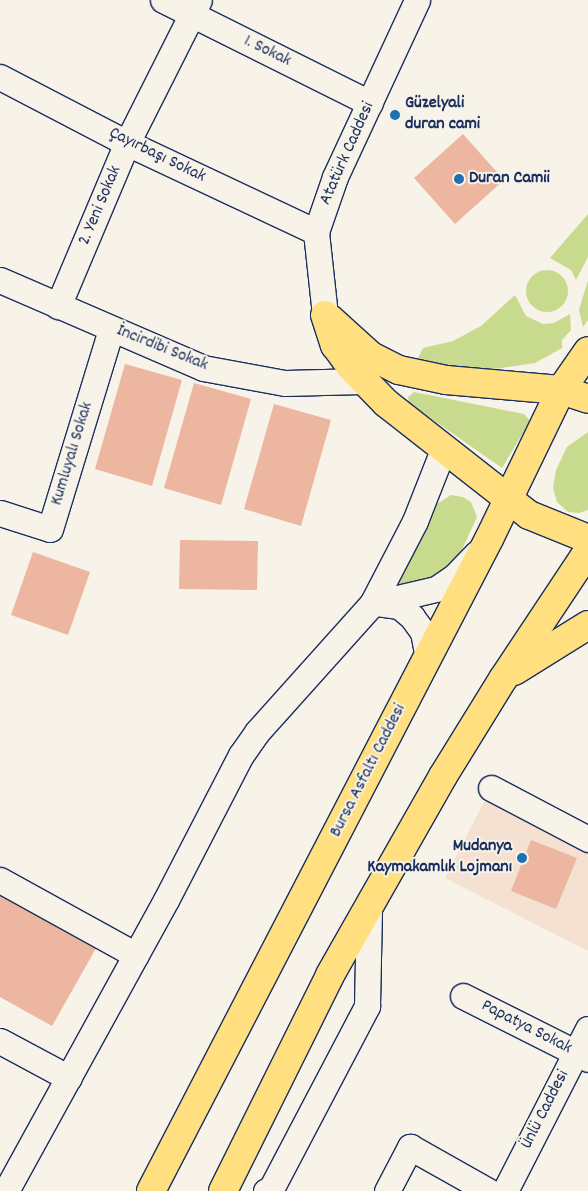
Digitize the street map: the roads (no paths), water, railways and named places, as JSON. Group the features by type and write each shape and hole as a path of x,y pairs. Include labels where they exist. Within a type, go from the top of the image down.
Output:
{"highway":[{"path":"325,314 335,345 362,381 443,450 508,500 546,524 588,540"},
{"path":"325,314 371,356 399,370 446,380 561,390 588,399"},
{"name":"Bursa Asfaltı Caddesi","path":"152,1191 489,539 561,390 588,352"},
{"path":"223,1191 330,975 443,776 503,679 588,551"},
{"path":"503,679 586,628"}],"street":[{"name":"1. Sokak","path":"163,0 195,7 370,103"},
{"name":"Atatürk Caddesi","path":"325,314 316,232 335,177 416,0"},
{"name":"2. Yeni Sokak","path":"58,306 127,143 195,7"},
{"name":"Çayırbaşı Sokak","path":"0,77 127,143 316,232"},
{"name":"İncirdibi Sokak","path":"0,280 203,368 285,383 362,381"},
{"name":"Kumluyalı Sokak","path":"0,513 50,529 111,329"},
{"path":"6,1191 136,955 241,755 257,732 372,604 414,521 443,450"},
{"path":"372,604 436,589 454,577 489,539"},
{"path":"372,604 399,606 412,617 423,632 428,657"},
{"path":"491,788 588,839"},
{"path":"0,880 136,955"},
{"path":"266,1191 271,1189 367,1006 369,908"},
{"name":"Papatya Sokak","path":"463,996 582,1056"},
{"name":"Ünlü Caddesi","path":"505,1191 582,1056 588,1030"},
{"path":"0,1041 69,1078"},
{"path":"387,1191 410,1147 488,1191"}],"place":[{"name":"Güzelyali duran cami","path":"395,115"},
{"name":"Duran Camii","path":"459,179"},
{"name":"Mudanya Kaymakamlık Lojmanı","path":"522,858"}]}
